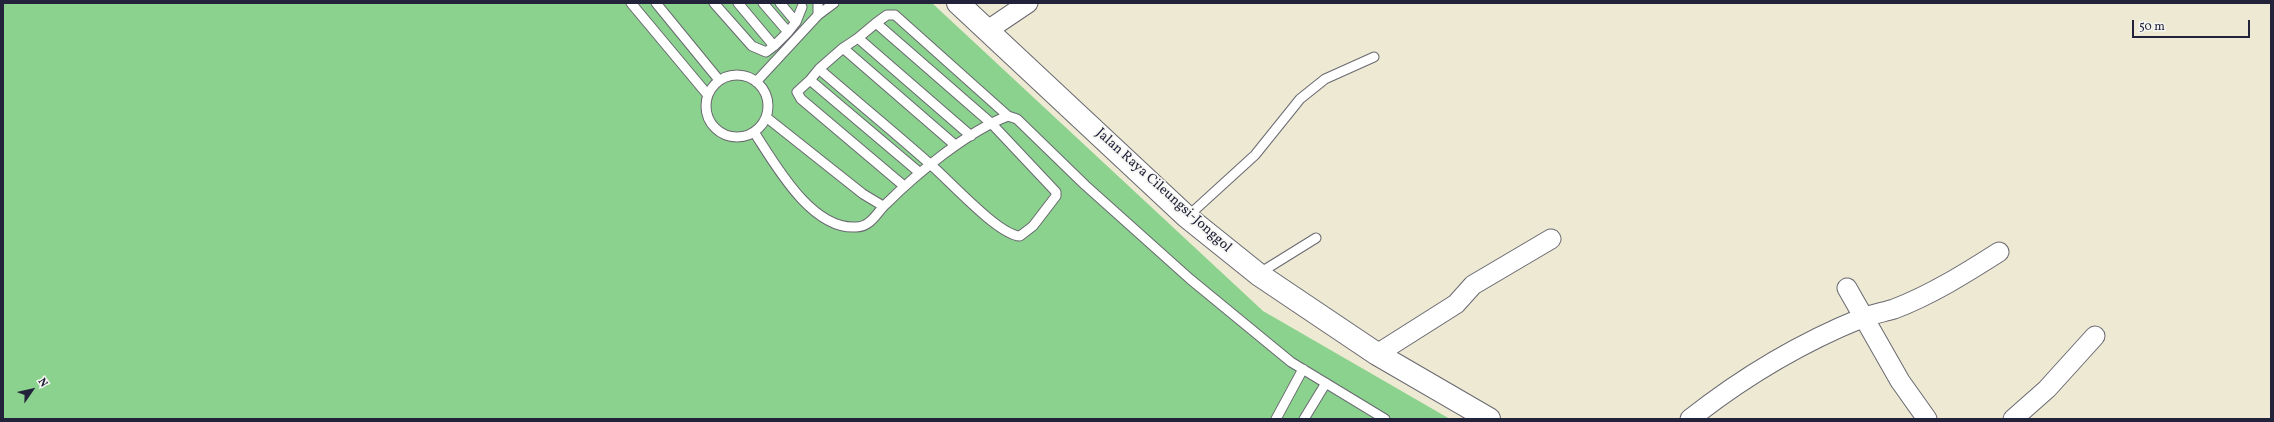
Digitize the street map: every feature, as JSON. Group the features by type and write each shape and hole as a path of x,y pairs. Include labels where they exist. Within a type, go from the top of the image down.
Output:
{"main road":[{"name":"Jalan Raya Cileungsi-Jonggol","path":"958,3 1187,217 1258,274 1377,354 1489,419"}],"street":[{"path":"988,30 1028,3"},
{"path":"1377,354 1456,304 1473,285 1551,239"},
{"path":"1690,419 1747,377 1794,351 1863,318 1894,308 1926,294 1999,252"},
{"path":"1847,288 1863,318 1907,391 1927,419"},
{"path":"2013,419 2047,389 2094,336"}],"lane":[{"path":"631,3 707,94"},
{"path":"656,3 719,80"},
{"path":"714,3 752,46 766,52 774,46 796,22 801,4"},
{"path":"738,3 774,46"},
{"path":"762,3 788,32"},
{"path":"780,3 796,22"},
{"path":"818,3 818,15"},
{"path":"756,82 818,15 834,3"},
{"path":"904,186 800,98 798,92 819,69 843,48 887,15 895,15 1008,116 1017,119 1085,185 1190,279 1291,362 1385,419"},
{"path":"819,69 931,165 975,206 1011,234 1020,236 1025,234 1056,196 1056,192 992,124 876,23"},
{"path":"858,38 971,136"},
{"path":"843,48 955,145"},
{"path":"1187,217 1255,155 1300,99 1325,79 1374,57"},
{"path":"740,75 756,82 766,95 768,106 766,117 754,132 736,137 718,131 707,116 707,94 719,80 740,75"},
{"path":"810,80 920,173"},
{"path":"754,132 798,195 820,216 831,222 857,228 874,220 883,206 904,186 955,145 1008,116"},
{"path":"766,117 864,194 883,206"},
{"path":"1258,274 1316,238"},
{"path":"1276,419 1303,369"},
{"path":"1304,419 1326,383"}],"green space":[{"path":"3,3 932,3 1263,311 1450,419 3,419"}]}
